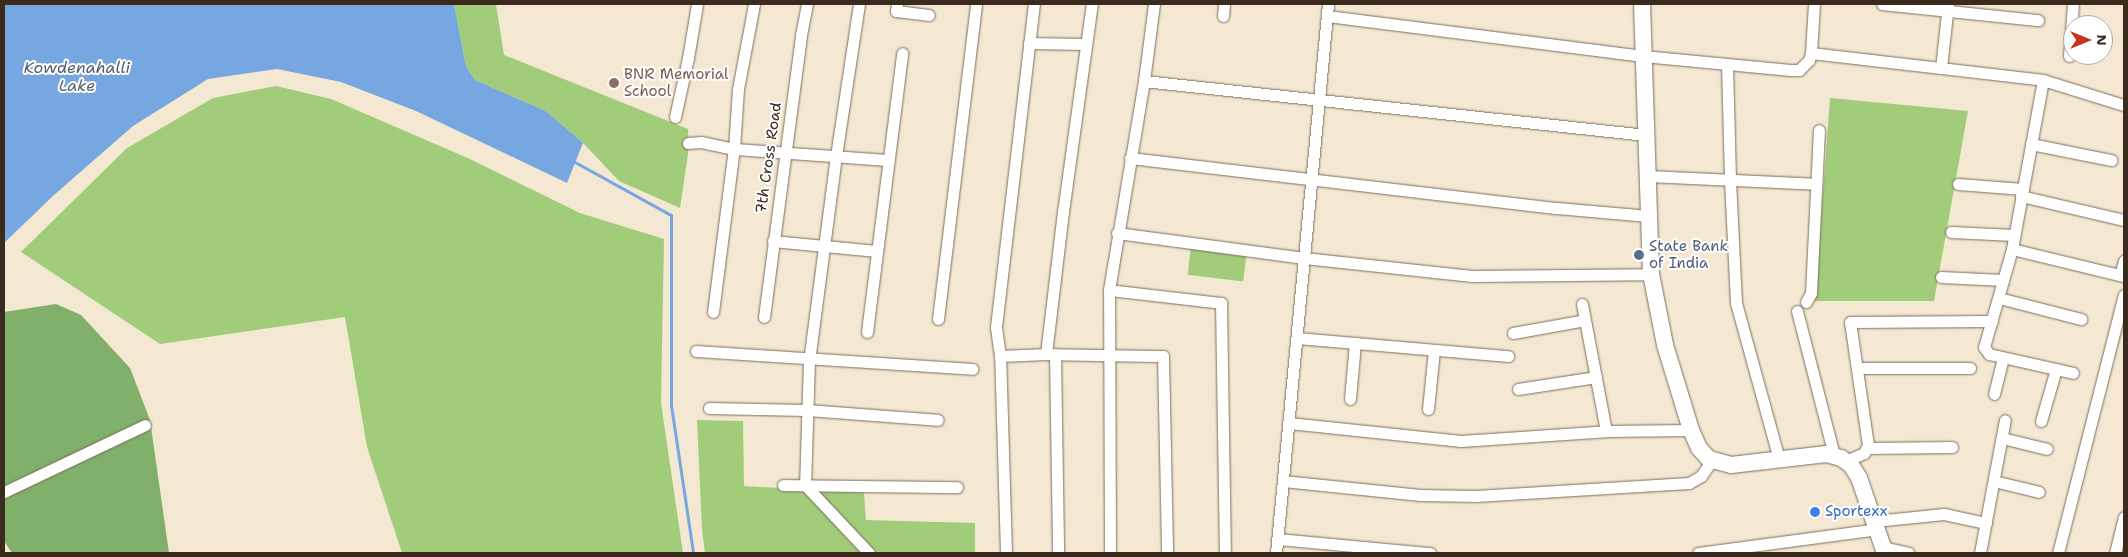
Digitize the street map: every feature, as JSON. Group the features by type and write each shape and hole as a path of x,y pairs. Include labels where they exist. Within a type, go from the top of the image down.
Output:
{"main road":[{"path":"1642,4 1651,274 1665,345 1691,430 1705,456 1731,465 1826,454 1840,458 1859,478 1877,525 1884,550"}],"street":[{"path":"675,117 697,4"},
{"path":"712,312 734,149 738,89 754,4"},
{"name":"7th Cross Road","path":"764,317 801,35 808,4"},
{"path":"859,4 836,156 826,246 809,360 805,485 869,553"},
{"path":"897,4 896,12 929,15"},
{"path":"938,319 976,4"},
{"path":"1006,553 1000,356 996,327 1034,4"},
{"path":"1058,553 1050,354 1062,212 1092,4"},
{"path":"1110,553 1109,290 1117,233 1144,81 1154,4"},
{"path":"1222,16 1224,4"},
{"path":"1276,553 1328,4"},
{"path":"1327,16 1643,56 1799,70 1809,60 1811,52 1814,4"},
{"path":"1882,4 1947,7 2038,20"},
{"path":"1941,68 1947,7"},
{"path":"1029,44 1086,44"},
{"path":"1811,52 2043,80 2124,105"},
{"path":"867,332 902,53"},
{"path":"1727,64 1730,180 1738,314 1779,458"},
{"path":"2043,80 2012,249 1984,347 1989,354 2073,373"},
{"path":"1144,81 1646,135"},
{"path":"1806,302 1811,294 1819,130"},
{"path":"688,142 701,142 734,149 889,160"},
{"path":"2031,144 2111,160"},
{"path":"1130,158 1557,208 1649,216"},
{"path":"1648,176 1815,184"},
{"path":"1958,184 2022,192 2124,220"},
{"path":"1951,232 2014,235"},
{"path":"1117,233 1304,258 1472,276 1651,274"},
{"path":"773,241 877,251"},
{"path":"2012,249 2122,276 2124,261"},
{"path":"1941,277 2003,280"},
{"path":"1109,290 1221,304 1225,553"},
{"path":"2058,553 2124,295"},
{"path":"1999,298 2081,319"},
{"path":"1582,304 1606,431"},
{"path":"1797,311 1840,458 1864,453 1868,448 1850,322 1992,321"},
{"path":"1513,333 1585,320"},
{"path":"1297,338 1508,356"},
{"path":"1350,399 1355,343"},
{"path":"1428,409 1434,350"},
{"path":"696,351 809,360 972,369"},
{"path":"1000,356 1050,354 1163,356 1167,553"},
{"path":"1994,394 2003,358"},
{"path":"1857,368 1970,368"},
{"path":"2041,421 2056,369"},
{"path":"1518,389 1596,377"},
{"path":"709,408 806,410 938,420"},
{"path":"1980,553 2006,420"},
{"path":"1289,423 1444,441 1606,431 1691,430"},
{"path":"4,492 145,425"},
{"path":"2002,438 2047,449"},
{"path":"1868,448 1952,447"},
{"path":"1283,481 1420,494 1476,496 1689,484 1701,476 1712,460"},
{"path":"1994,481 2039,492"},
{"path":"783,485 957,487"},
{"path":"1698,553 1944,514 1986,523"},
{"path":"2115,553 2124,516"},
{"path":"1278,539 1430,553"},
{"path":"1884,550 1908,553"}],"green space":[{"path":"454,4 496,4 504,55 688,129 689,147 680,208 619,181 583,143 546,111 475,80 466,66"},
{"path":"276,86 331,99 470,159 580,213 664,239 661,403 683,553 402,553 367,447 345,317 160,344 21,252 127,148 213,98"},
{"path":"1830,98 1968,111 1934,301 1815,301"},
{"path":"1191,247 1247,254 1243,282 1188,275"},
{"path":"56,304 81,315 130,368 150,420 169,553 12,553 4,541 4,312"},
{"path":"697,420 743,421 744,486 864,493 866,520 975,523 975,553 705,553 702,529"}],"water":[{"name":"Kowdenahalli Lake","path":"4,4 454,4 466,66 475,80 546,111 583,143 567,183 416,111 341,82 277,69 208,79 133,126 54,195 4,243"}],"waterway":[{"path":"573,161 671,215 671,405 693,553"}],"place":[{"name":"BNR Memorial School","path":"614,83"},
{"name":"State Bank of India","path":"1639,255"},
{"name":"Sportexx","path":"1815,512"}]}
